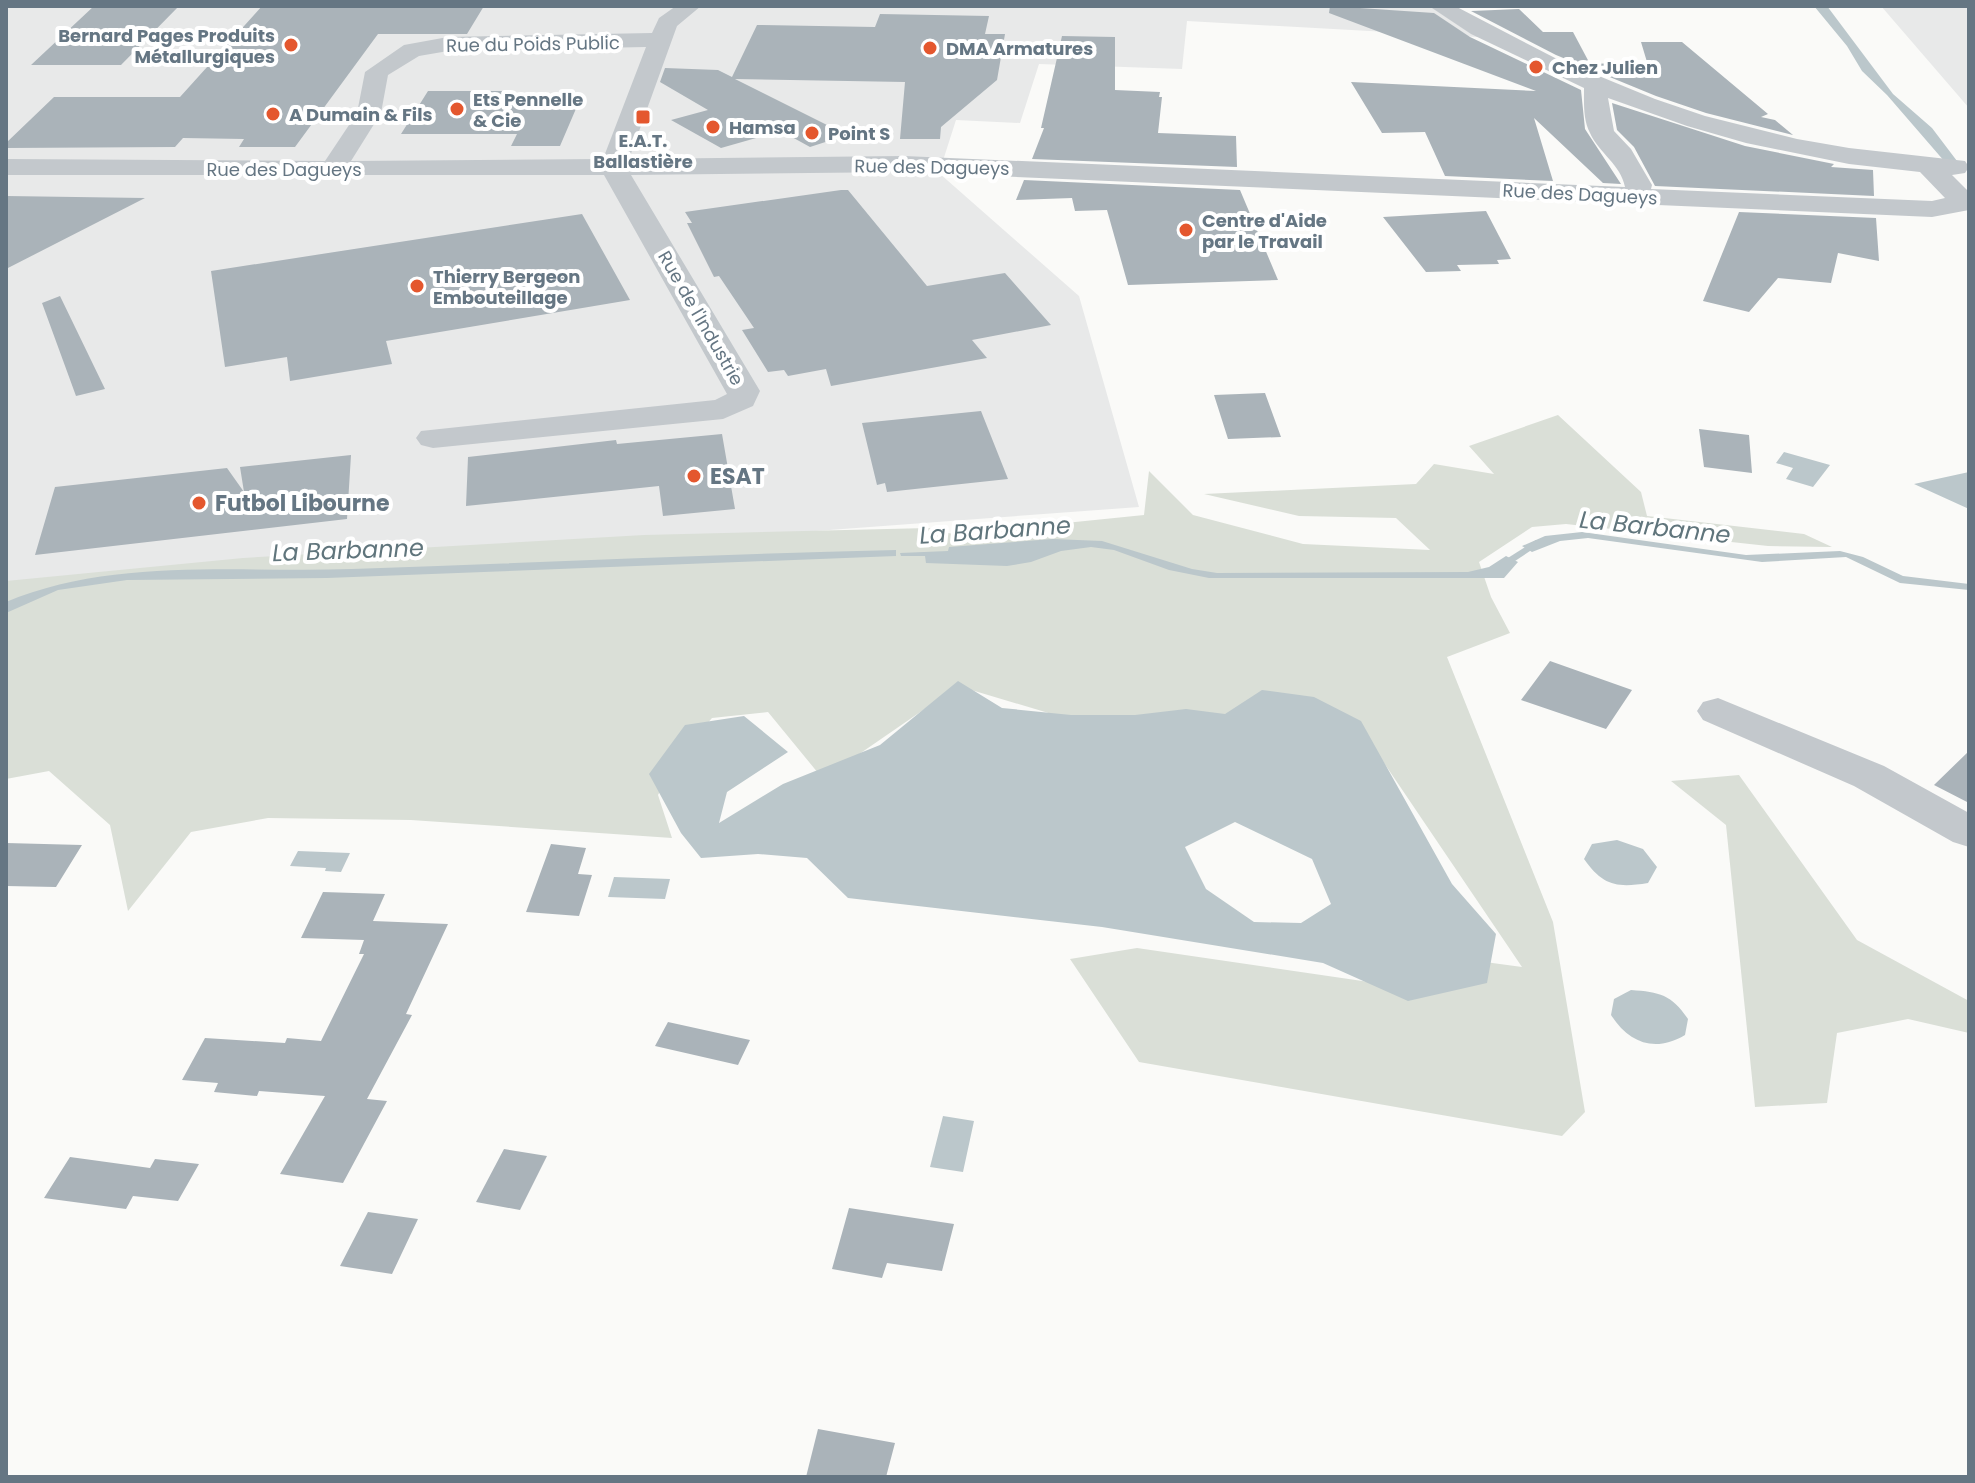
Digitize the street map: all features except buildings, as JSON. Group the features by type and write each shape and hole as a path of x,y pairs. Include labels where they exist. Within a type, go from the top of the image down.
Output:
{"street":[{"path":"613,167 667,23 690,6"},
{"path":"1440,6 1470,27 1596,87 1747,138 1853,159 1969,167"},
{"name":"Rue du Poids Public","path":"333,169 369,113 377,72 412,50 448,44 660,40"},
{"path":"1596,87 1596,111 1602,133 1622,155 1639,185 1634,197"},
{"name":"Rue des Dagueys","path":"6,167 333,169 904,164 1795,204 1932,209 1961,204 1962,200 1928,165"},
{"name":"Rue de l'Industrie","path":"433,438 723,409 741,399 744,391 613,167"},
{"path":"1791,235 1795,204"},
{"path":"1718,711 1869,776 1969,832"}],"shaded area":[{"path":"6,6 1447,6 1478,37 1187,21 1182,69 1039,64 1020,123 956,120 939,173 1079,296 1139,507 6,591"},
{"path":"1814,6 1827,6 1893,94 1932,128 1957,161 1945,162 1862,71 1847,46"},
{"path":"1881,6 1969,6 1969,108"},
{"path":"1558,415 1641,492 1647,516 1804,534 1832,547 1768,546 1566,524 1532,527 1479,562 1491,597 1510,633 1447,657 1553,922 1585,1112 1562,1136 1139,1062 1070,959 1137,948 1376,983 1411,952 1522,967 1378,754 1122,735 958,686 823,779 768,712 712,718 676,760 658,795 672,838 411,820 268,818 191,832 128,911 110,825 49,771 6,779 6,581 243,558 644,535 929,528 968,538 1026,527 1144,515 1149,471 1193,515 1303,544 1430,550 1396,518 1299,516 1204,494 1416,484 1434,464 1494,474 1469,446"},
{"path":"1784,452 1830,465 1813,487 1786,479 1793,468 1776,463"},
{"path":"1969,472 1969,509 1914,484"},
{"path":"1582,532 1746,555 1840,551 1863,557 1903,576 1969,584 1969,590 1900,583 1846,557 1762,562 1588,538 1560,541 1532,552 1522,546 1545,536"},
{"path":"1053,539 1102,541 1192,569 1217,573 1468,572 1489,567 1506,556 1518,562 1504,578 1209,578 1169,570 1114,550 1091,547 1061,551 1031,562 1007,566 926,563 925,556 901,556 900,553"},
{"path":"896,550 896,556 327,578 127,580 58,590 6,613 6,602 47,588 90,578 133,573 352,569"},
{"path":"958,681 1002,708 1071,715 1135,715 1186,709 1225,714 1262,690 1314,697 1361,721 1452,884 1496,934 1487,983 1408,1001 1323,963 1102,927 848,898 807,858 758,854 701,858 681,833 649,774 685,725 744,716 788,752 727,792 719,823 783,784 880,745","holes":["1235,822 1312,859 1331,904 1301,923 1254,922 1206,889 1185,847"]},
{"path":"1739,775 1857,940 1969,1001 1969,1033 1908,1019 1837,1033 1827,1103 1755,1107 1726,825 1671,781"},
{"path":"1617,840 1643,849 1657,867 1648,883 1619,885 1604,880 1584,859 1592,844"},
{"path":"298,851 350,853 341,872 290,866"},
{"path":"614,877 670,879 665,899 608,897"},
{"path":"1631,990 1658,994 1671,1000 1688,1019 1685,1035 1653,1044 1626,1032 1611,1015 1614,999"},
{"path":"943,1116 974,1121 963,1172 930,1167"}],"waterway":[{"name":"La Barbanne","path":"1503,565 1536,543"}],"place":[{"name":"Bernard Pages Produits Métallurgiques","path":"291,45"},
{"name":"DMA Armatures","path":"930,48"},
{"name":"Chez Julien","path":"1536,67"},
{"name":"Ets Pennelle & Cie","path":"457,109"},
{"name":"A Dumain & Fils","path":"273,114"},
{"name":"E.A.T. Ballastière","path":"643,117"},
{"name":"Hamsa","path":"713,127"},
{"name":"Point S","path":"812,133"},
{"name":"Centre d'Aide par le Travail","path":"1186,230"},
{"name":"Thierry Bergeon Embouteillage","path":"417,286"},
{"name":"ESAT","path":"694,476"},
{"name":"Futbol Libourne","path":"199,503"}]}
